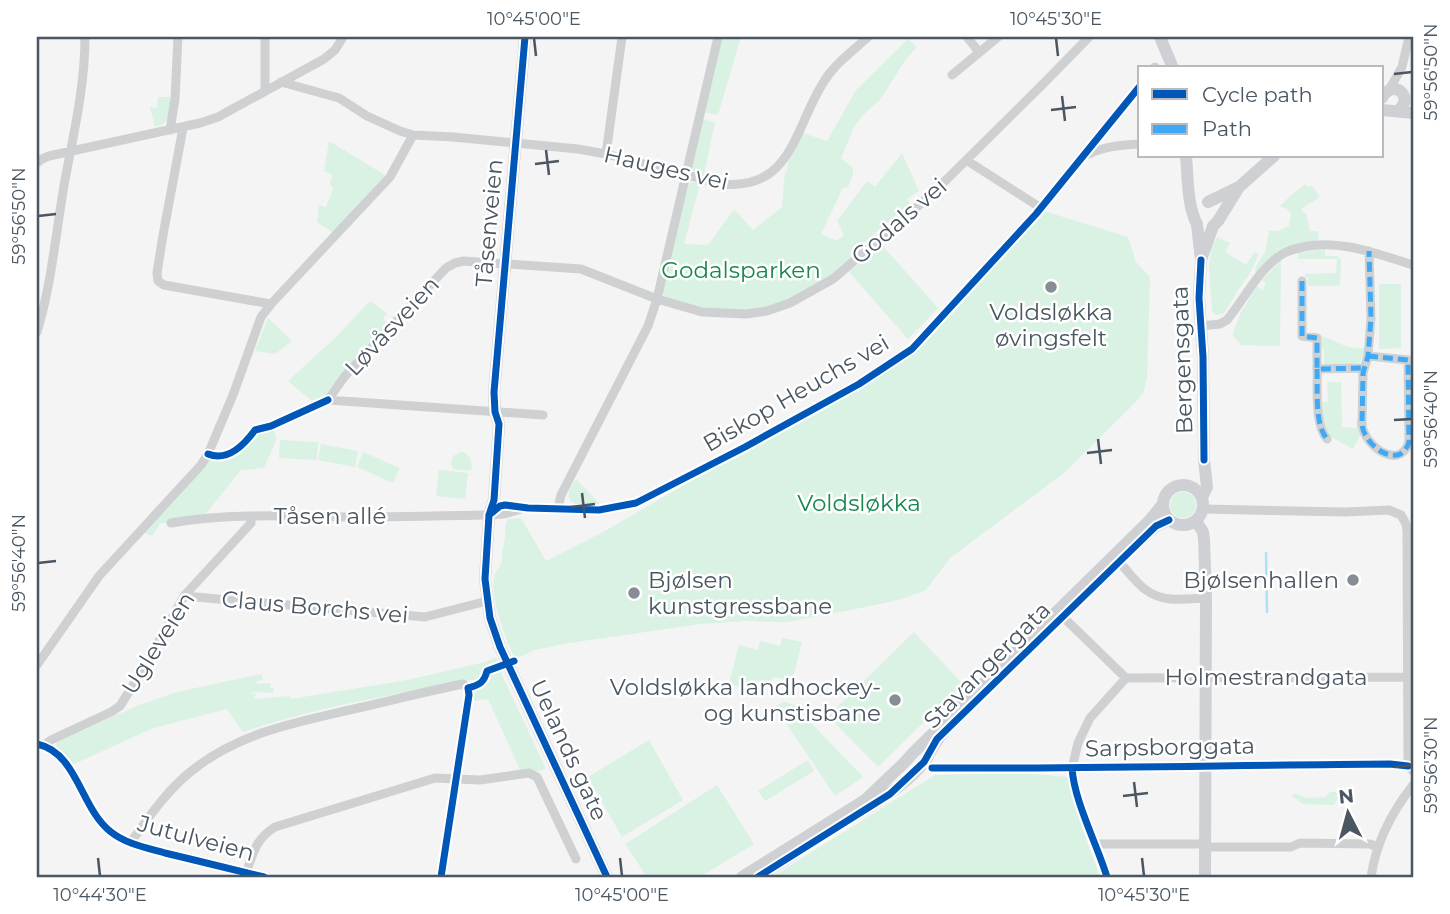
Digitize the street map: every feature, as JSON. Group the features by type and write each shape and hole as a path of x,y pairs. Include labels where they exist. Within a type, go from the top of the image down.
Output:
{"main road":[{"name":"Tåsenveien","path":"489,515 487,499 495,412 494,392 525,37"},
{"path":"1160,37 1171,66"},
{"path":"1393,101 1413,113"},
{"name":"Bergensgata","path":"1186,158 1188,190 1195,218 1200,260 1199,298 1207,487 1203,503"},
{"path":"1188,177 1206,202 1217,207 1216,221 1205,228 1195,218 1198,205 1206,202 1239,187 1272,158"},
{"name":"Bergensgata","path":"1200,260 1216,221 1239,187"},
{"name":"Bergensgata","path":"1184,485 1196,474 1204,460"},
{"path":"1184,485 1195,489 1203,503 1196,521 1185,525 1169,520 1163,504 1170,490 1184,485"},
{"name":"Stavangergata","path":"742,877 864,800 1149,521 1163,504"},
{"name":"Uelands gate","path":"489,515 485,573 492,628 607,877"},
{"name":"Stavangergata","path":"758,877 890,794 924,767 937,739 1156,526 1169,520"},
{"path":"1196,521 1204,539 1206,598 1205,877"}],"street":[{"path":"37,332 47,291 82,85 85,37"},
{"path":"170,130 178,37"},
{"path":"265,37 265,90"},
{"path":"37,163 45,157 183,128 218,117 324,59 335,50 343,37"},
{"path":"606,153 622,37"},
{"path":"558,508 561,495 648,326 657,299 718,37"},
{"name":"Hauges vei","path":"281,82 339,98 367,116 413,135 606,153 733,186 748,184 771,173 784,160 822,83 834,67 868,37"},
{"path":"967,37 979,52"},
{"path":"952,75 998,37"},
{"name":"Godals vei","path":"505,264 580,270 657,299 702,312 746,314 790,303 833,279 932,194 1088,37"},
{"path":"1393,101 1409,37"},
{"name":"Biskop Heuchs vei","path":"489,515 500,506 599,510 636,503 859,384 912,349 1041,208 1138,88"},
{"path":"183,128 161,248 158,281 164,285 271,304"},
{"path":"37,665 99,576 201,465 233,395 261,317 390,177 413,135"},
{"path":"1084,156 1099,149 1138,144"},
{"path":"966,160 1041,208"},
{"path":"1201,326 1220,324 1227,320 1265,270 1290,250 1326,244 1343,245 1413,265"},
{"path":"1368,356 1411,359 1409,442 1405,450 1395,455 1377,449 1363,432 1364,368 1368,356 1371,318 1369,251"},
{"name":"Løvåsveien","path":"495,412 328,400 345,376 446,268 464,261 505,264"},
{"path":"1302,281 1301,336 1317,338 1320,424 1327,439"},
{"path":"1317,369 1364,368"},
{"path":"495,412 543,415"},
{"path":"1203,503 1345,512 1389,510 1404,519 1407,531 1407,677 1411,768"},
{"name":"Tåsen allé","path":"171,523 231,516 489,515"},
{"name":"Ugleveien","path":"41,745 120,706 184,596 251,523 251,517"},
{"path":"1119,562 1152,594 1168,599 1206,598"},
{"name":"Claus Borchs vei","path":"184,596 425,617 487,601"},
{"path":"1062,616 1126,678 1090,718 1078,743 1072,768"},
{"name":"Holmestrandgata","path":"1126,678 1407,677"},
{"path":"131,842 155,808 197,766 244,739 286,725 464,684 469,695 441,877"},
{"name":"Jutulveien","path":"41,745 62,758 97,818 111,833 131,842 204,863 246,875 264,877"},
{"path":"913,752 924,767"},
{"name":"Sarpsborggata","path":"924,767 1390,764 1411,768"},
{"path":"246,875 258,841 275,827 428,779 480,780 529,773 537,777 576,859"},
{"path":"1371,877 1377,848 1387,822 1413,785"},
{"path":"1096,844 1291,847 1300,843 1370,844 1377,848"}],"green space":[{"path":"722,37 741,37 718,115 702,112"},
{"name":"Godalsparken","path":"908,39 917,47 906,59 880,100 854,127 841,158 853,168 853,175 848,187 843,188 821,234 837,241 844,235 837,221 867,181 875,187 902,153 919,191 907,199 910,203 850,255 852,258 813,288 789,300 762,308 721,311 666,299 662,292 688,185 692,182 700,184 684,244 708,245 734,209 753,230 782,207 785,171 803,133 827,141 856,90"},
{"path":"158,97 171,97 167,120 155,127 150,107 157,108"},
{"path":"702,119 715,122 704,175 694,173 691,168"},
{"path":"329,141 385,175 333,233 317,222 319,205 326,207 333,189 330,184 332,175 324,171"},
{"path":"1306,184 1308,187 1311,185 1320,197 1301,209 1306,213 1310,231 1318,231 1319,240 1283,249 1270,257 1255,273 1256,266 1265,252 1269,231 1278,231 1289,226 1291,214 1280,206"},
{"name":"Voldsløkka","path":"1044,211 1128,237 1136,262 1150,277 1147,378 1143,393 1064,473 950,558 926,590 902,599 787,622 701,624 569,643 535,650 515,659 500,619 493,586 502,562 507,519 521,518 546,561 605,531 850,389 912,348"},
{"path":"1217,237 1230,243 1225,252 1246,265 1254,252 1259,254 1249,276 1224,313 1216,315 1212,312 1209,265"},
{"name":"Godalsparken","path":"881,244 938,308 908,339 849,272"},
{"path":"1325,249 1325,256 1337,256 1341,260 1340,285 1308,286 1308,277 1305,277 1305,274 1336,273 1337,259 1298,259 1298,253"},
{"path":"1281,260 1280,346 1241,345 1233,332 1241,312 1257,286 1262,290 1266,284 1262,280"},
{"path":"1379,284 1401,284 1401,348 1379,349"},
{"path":"370,301 387,313 383,319 389,324 325,399 312,401 288,381"},
{"path":"268,318 292,341 275,354 255,351"},
{"path":"1322,336 1347,346 1365,348 1362,359 1358,364 1324,365"},
{"path":"1327,382 1341,382 1342,427 1356,428 1359,420 1360,436 1353,449 1322,432 1322,402 1328,402"},
{"path":"274,428 276,440 264,468 241,470 200,521 161,523 152,536 143,532 179,496 210,458 224,461 257,432"},
{"path":"280,440 318,442 317,460 279,458"},
{"path":"321,444 358,451 355,467 318,460"},
{"path":"363,452 400,468 393,483 357,467"},
{"path":"466,453 471,460 472,469 469,471 453,469 453,456"},
{"path":"439,470 468,473 465,499 436,496"},
{"path":"577,480 599,504 578,505 570,500 570,489"},
{"path":"1183,492 1192,496 1196,505 1192,514 1183,518 1174,514 1170,505 1174,496"},
{"name":"Voldsløkka landhockey- og kunstisbane","path":"914,632 963,684 878,767 828,716"},
{"path":"782,638 802,642 792,681 773,677 771,685 751,680 749,689 729,684 739,645 758,650 760,641 780,646"},
{"path":"496,657 546,769 522,774 488,699 472,701 472,680 327,708 243,732 227,709 153,728 72,765 55,746 57,742 139,705 177,692 261,674 263,679 256,682 257,684 270,683 271,688 274,688 273,693 252,692 258,694 254,696 255,699 289,696 291,699 407,680"},
{"path":"784,701 795,706 863,777 835,796 775,707"},
{"path":"649,740 683,800 622,837 588,777"},
{"path":"808,760 814,771 765,801 758,791"},
{"path":"1020,773 1068,777 1072,782 1080,822 1100,877 772,877 935,775"},
{"path":"717,785 754,844 700,877 647,877 625,844"},
{"path":"1330,792 1336,792 1340,796 1333,805 1303,804 1292,796 1294,793 1306,798 1325,797"}],"waterway":[{"path":"1266,553 1267,612"}],"marked path":[{"path":"1368,356 1408,360 1409,442 1405,450 1398,455 1383,453 1376,448 1369,441 1362,425 1363,373 1368,356 1371,318 1369,251"},
{"path":"1302,281 1302,336 1317,338 1317,369 1364,368"},
{"path":"1317,369 1318,415 1327,439"}],"cycle path":[{"path":"525,37 494,392 499,424 485,579 490,618 500,647 607,877"},
{"path":"489,515 505,505 599,510 636,503 859,384 912,349 1036,214 1138,88"},
{"path":"1201,260 1199,298 1203,357 1204,460"},
{"path":"208,454 229,454 241,446 255,430 271,426 328,400"},
{"path":"758,877 890,794 924,762 937,739 1156,526 1169,520"},
{"path":"441,877 468,688 480,683 487,671 514,661"},
{"path":"37,744 51,749 62,758 101,822 117,836 144,847 264,877"},
{"path":"932,768 1408,766"},
{"path":"1072,768 1081,808 1107,877"}],"place":[{"name":"Voldsløkka øvingsfelt","path":"1051,287"},
{"name":"Bjølsenhallen","path":"1353,580"},
{"name":"Bjølsen kunstgressbane","path":"634,593"},
{"name":"Voldsløkka landhockey- og kunstisbane","path":"895,700"}]}
